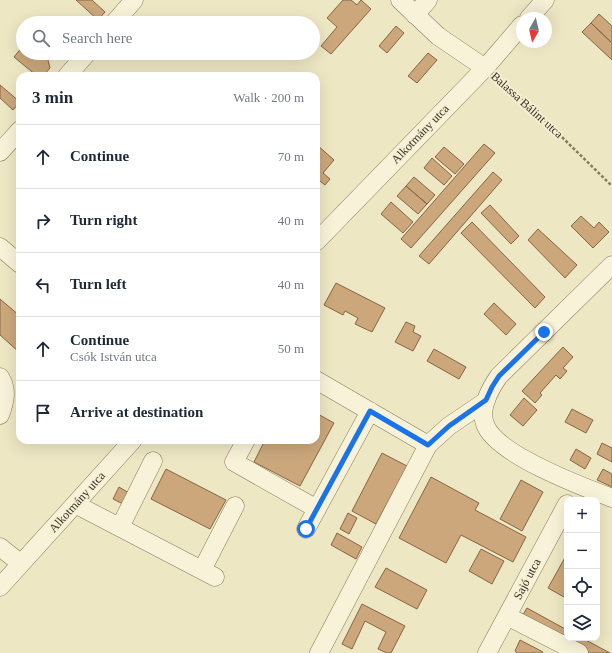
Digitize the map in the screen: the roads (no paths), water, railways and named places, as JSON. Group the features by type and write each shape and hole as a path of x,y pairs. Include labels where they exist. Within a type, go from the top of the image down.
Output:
{"street":[{"path":"120,16 134,0"},
{"name":"Balassa Bálint utca","path":"400,0 438,36 485,68"},
{"path":"415,15 428,0"},
{"path":"534,12 544,0"},
{"name":"Alkotmány utca","path":"320,238 485,68 516,32"},
{"path":"70,72 81,60"},
{"path":"0,152 16,134"},
{"path":"0,247 16,261"},
{"path":"612,265 499,376 486,400 484,414 484,424 490,434 516,454 573,492 612,498"},
{"path":"0,376 5,388 5,396 0,415"},
{"path":"320,382 428,445"},
{"path":"319,653 428,445 449,426 486,400"},
{"path":"306,529 370,411"},
{"name":"Alkotmány utca","path":"0,587 128,444"},
{"path":"244,444 234,462 317,509"},
{"path":"120,527 153,461"},
{"path":"75,504 208,574 236,506"},
{"name":"Sajó utca","path":"487,653 564,510"},
{"path":"0,548 20,563"},
{"path":"507,616 579,653"}]}
